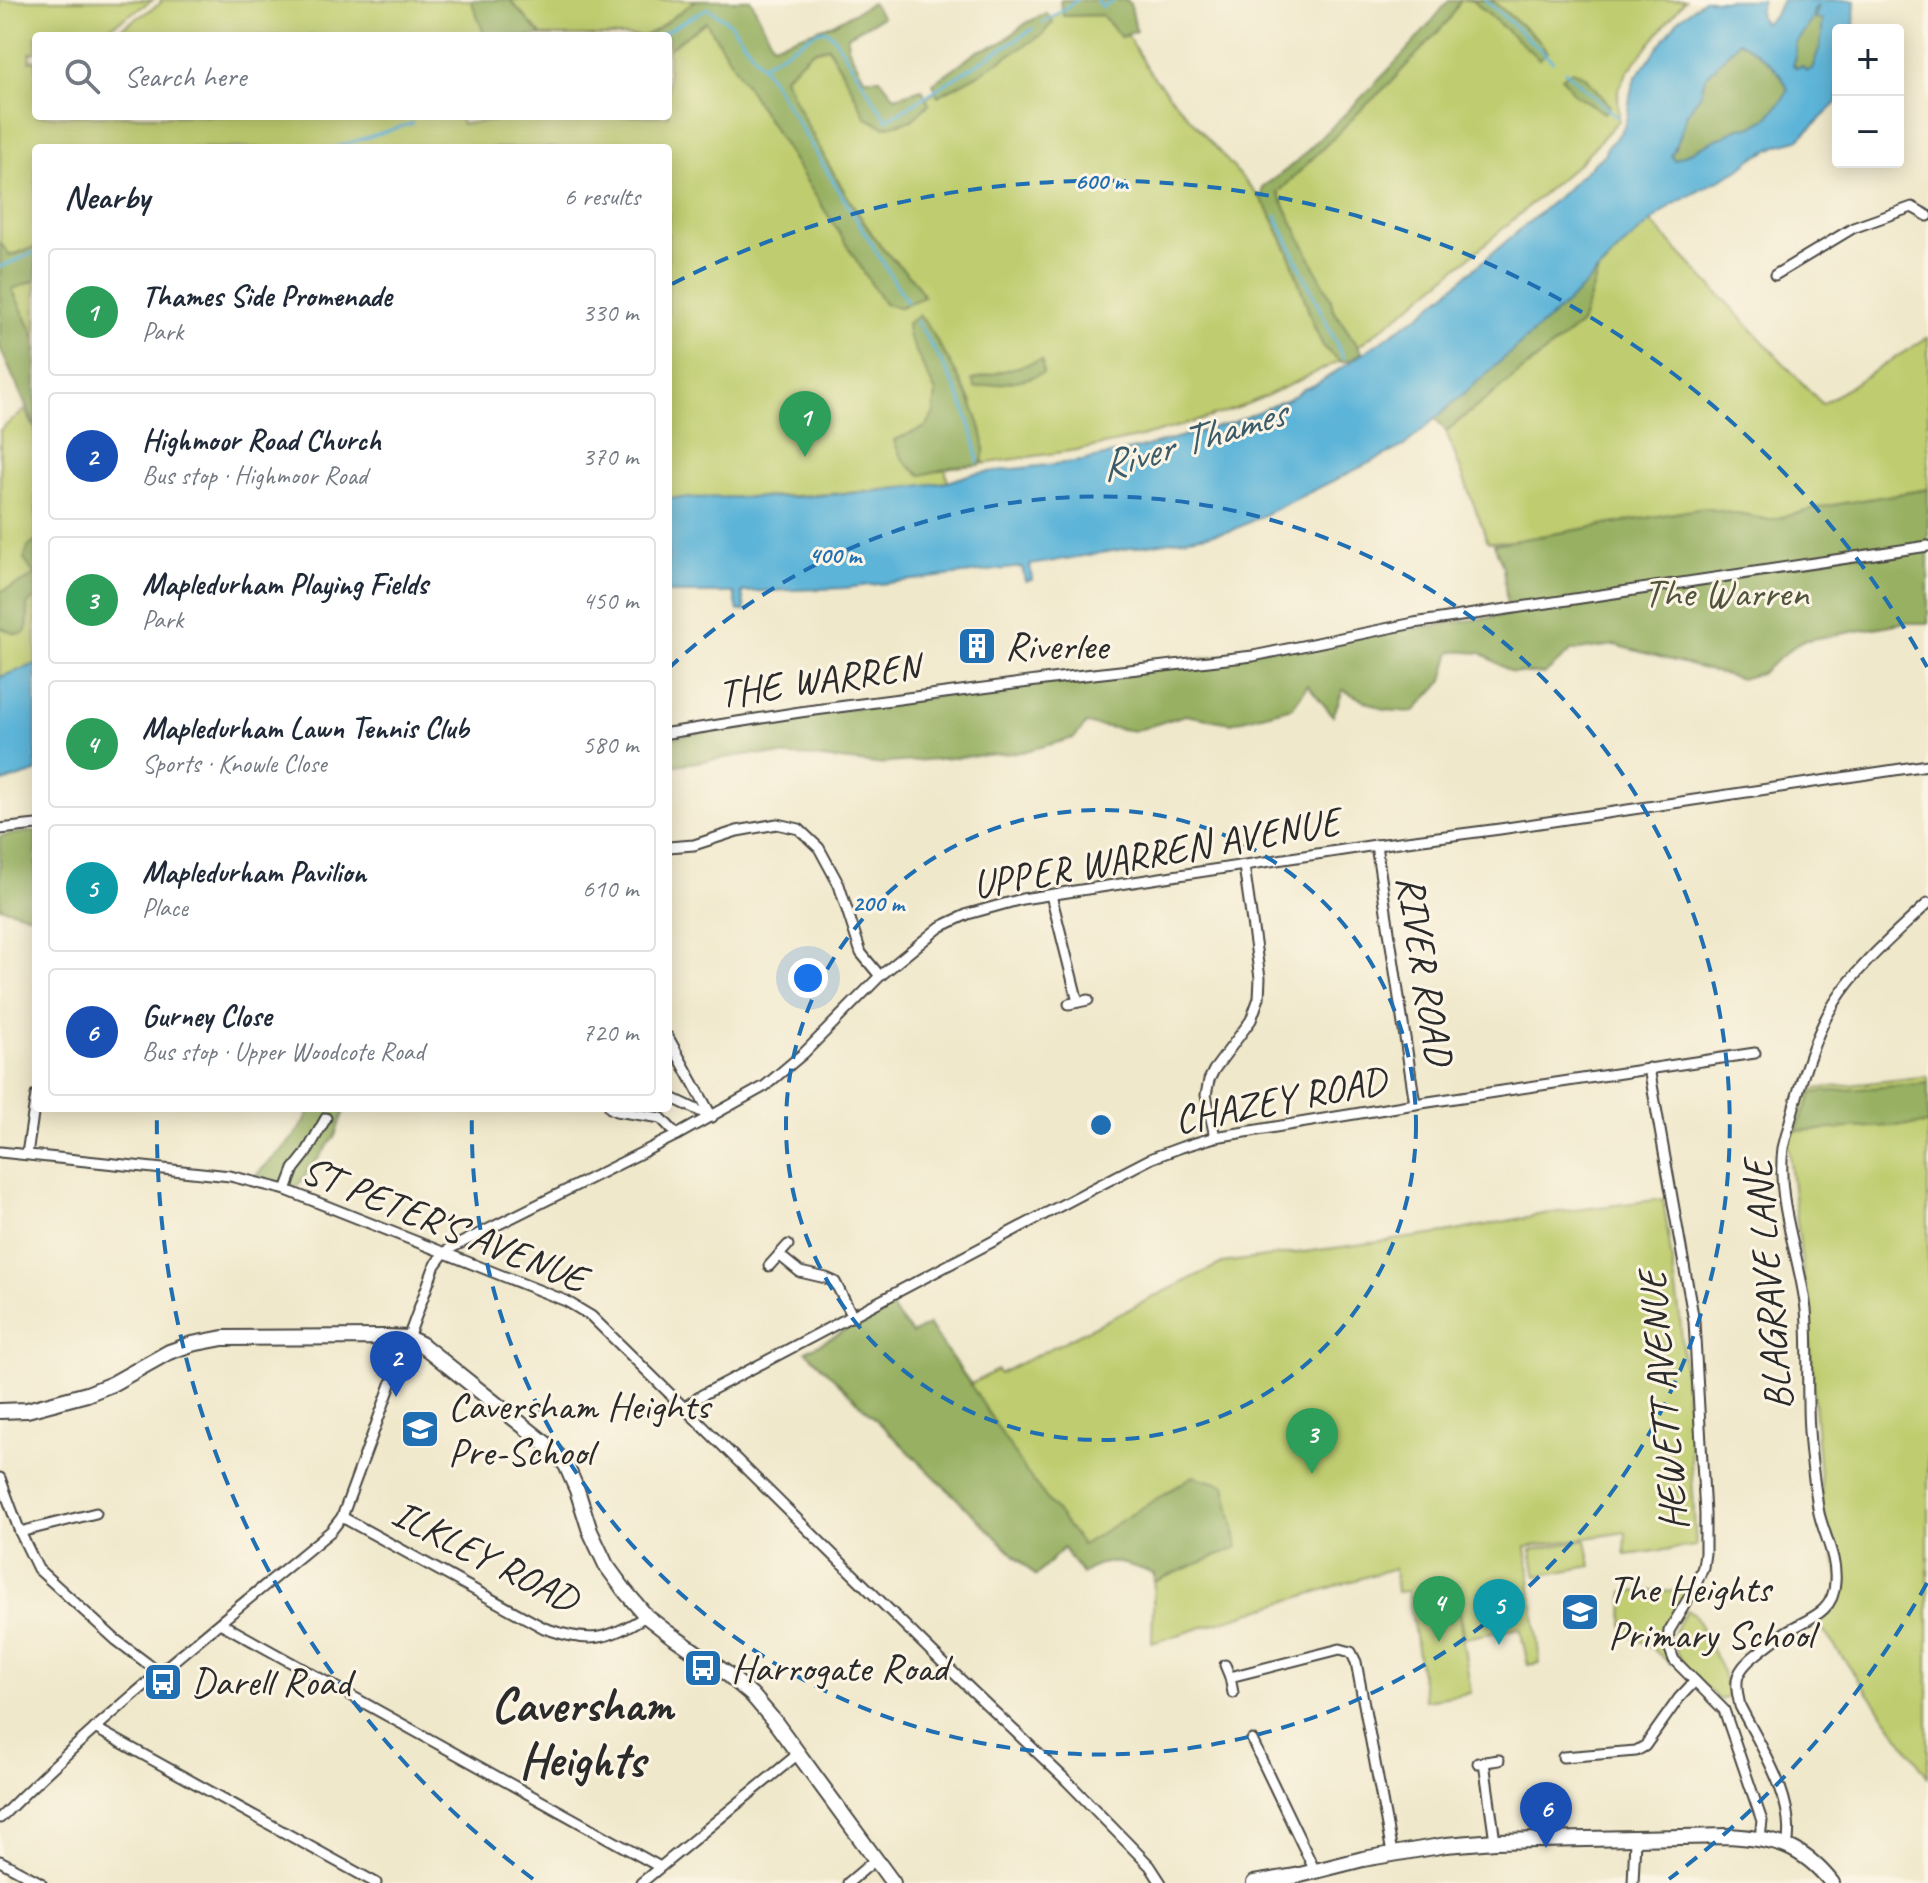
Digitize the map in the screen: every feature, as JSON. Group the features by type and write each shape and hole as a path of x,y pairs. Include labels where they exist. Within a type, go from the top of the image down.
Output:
{"main road":[{"path":"0,1411 27,1410 87,1394 112,1384 169,1352 223,1338 387,1337 408,1338 421,1344 551,1448 566,1465 590,1531 606,1565 625,1591 646,1616 752,1695 893,1883"},
{"path":"1254,1883 1298,1879 1315,1871 1392,1853 1446,1845 1495,1841 1729,1836 1760,1838 1787,1846 1814,1862 1832,1883"}],"street":[{"path":"1775,275 1853,228 1912,207 1928,216"},
{"name":"THE WARREN","path":"672,732 816,709 1253,656 1414,623 1928,546"},
{"name":"UPPER WARREN AVENUE","path":"444,1253 712,1117 765,1086 880,976 940,927 995,905 1376,845 1928,765"},
{"path":"672,847 694,845 737,831 777,824 799,829 819,848 839,885 861,953 880,976"},
{"path":"0,829 32,825"},
{"name":"RIVER ROAD","path":"1376,845 1415,1104"},
{"path":"1215,1137 1206,1095 1209,1080 1251,1020 1259,998 1260,978 1244,866"},
{"path":"1051,895 1078,1002"},
{"name":"BLAGRAVE LANE","path":"1740,1706 1737,1688 1740,1671 1788,1630 1826,1609 1835,1583 1833,1556 1820,1516 1814,1477 1808,1406 1807,1312 1784,1203 1783,1148 1816,1041 1835,1002 1868,960 1928,903"},
{"path":"672,1044 712,1117"},
{"name":"CHAZEY ROAD","path":"685,1407 702,1395 1152,1158 1182,1147 1215,1137 1415,1104 1755,1053"},
{"name":"HEWETT AVENUE","path":"1649,1068 1694,1321 1705,1553 1698,1580 1673,1624 1668,1638 1669,1650 1674,1660 1724,1710 1762,1821 1760,1838"},
{"path":"672,1098 712,1117"},
{"path":"27,1154 33,1112"},
{"path":"622,1112 661,1118 677,1135"},
{"path":"286,1190 294,1169 326,1118"},
{"name":"ST PETER'S AVENUE","path":"0,1152 230,1176 286,1190 566,1301 591,1316 1067,1781 1150,1866 1161,1883"},
{"path":"769,1266 788,1245"},
{"path":"0,1818 95,1728 331,1531 342,1517 435,1265 444,1253"},
{"path":"779,1255 800,1272 835,1282 853,1317"},
{"path":"0,1478 38,1569 116,1640 160,1673"},
{"path":"20,1532 96,1513"},
{"name":"ILKLEY ROAD","path":"342,1517 544,1628 572,1638 607,1637 646,1616"},
{"path":"220,1623 660,1867"},
{"path":"1230,1677 1340,1649 1351,1652 1356,1662 1392,1853"},
{"path":"1225,1665 1233,1693"},
{"path":"1563,1757 1580,1751 1636,1751 1645,1746 1695,1681"},
{"path":"1724,1710 1740,1706 1775,1775 1789,1819 1787,1846"},
{"path":"95,1728 376,1883"},
{"path":"1252,1740 1315,1871"},
{"path":"641,1883 798,1754"},
{"path":"1495,1841 1481,1763 1499,1760"},
{"path":"1633,1883 1635,1839"},
{"path":"848,1883 875,1860"},
{"path":"0,1861 41,1883"}],"green space":[{"path":"0,0 153,0 101,32 32,32 32,120 460,120 462,124 498,120 672,120 672,46 706,22 884,303 900,307 923,297 919,289 882,247 850,201 783,77 812,51 828,47 866,118 928,105 926,98 936,92 938,96 977,75 1053,22 1051,19 1062,11 1064,16 1102,15 1121,37 1127,35 1151,74 1261,199 1289,253 1324,348 1340,361 1266,396 1204,419 1084,449 981,464 984,461 972,402 919,316 929,376 936,393 934,413 948,482 808,495 672,498 672,144 32,144 32,248 9,256 0,242"},
{"path":"160,0 471,0 483,32 115,32 161,3"},
{"path":"471,0 510,0 538,32 483,32"},
{"path":"510,0 696,0 652,32 538,32"},
{"path":"696,0 751,0 773,45 833,24 872,3 882,17 847,36 848,47 864,78 880,78 895,97 922,89 929,104 912,120 885,127 866,118 828,47 812,51 784,77 850,201 882,248 914,281 924,297 900,307 884,304 706,22 672,46 672,32 652,32"},
{"path":"1061,0 1127,0 1136,31 1121,37 1102,15 1064,16"},
{"path":"1449,0 1461,0 1449,20 1278,193 1330,297 1333,309 1362,352 1351,360 1341,362 1324,348 1314,327 1289,253 1261,199 1263,186 1295,162 1385,74"},
{"path":"1458,0 1477,0 1538,39 1491,0 1685,0 1628,71 1618,89 1619,120 1581,161 1413,304 1357,347 1333,309 1330,297 1275,186 1305,162"},
{"path":"1467,0 1491,0 1538,39 1547,52 1539,59 1473,1"},
{"path":"1818,6 1823,24 1822,38 1812,70 1807,71 1793,64 1795,43"},
{"path":"1046,13 1053,22 1042,35 938,96 933,83 978,51 1001,43 1026,23"},
{"path":"1739,41 1775,68 1788,91 1762,121 1737,129 1674,160 1671,155 1705,78"},
{"path":"1572,71 1585,76 1610,106 1604,113 1573,93 1562,77"},
{"path":"1651,222 1822,404 1928,337 1928,489 1827,506 1770,520 1704,509 1515,541 1488,542 1446,431 1581,324 1598,272"},
{"path":"0,242 10,256 32,248 32,282 12,289 32,331 32,419 0,348"},
{"path":"1598,272 1581,324 1446,431 1435,418 1567,303"},
{"path":"32,282 32,331 12,289"},
{"path":"919,316 955,372 976,414 984,451 980,465 952,467 922,475 908,465 896,446 894,440 926,427 934,413 936,393 908,335 907,323"},
{"path":"1042,360 1043,373 1026,379 975,388 972,380"},
{"path":"25,410 32,423 32,665 0,677 0,430"},
{"name":"The Warren","path":"1928,489 1928,623 1902,623 1801,641 1761,673 1741,679 1615,645 1571,651 1545,674 1511,672 1481,653 1451,651 1443,680 1414,712 1384,710 1343,690 1333,716 1308,685 1293,707 1231,723 1185,715 1135,731 1086,724 1074,738 1022,752 877,764 752,754 672,765 672,737 834,711 1508,615 1503,567 1494,544 1704,508 1770,520 1827,506"},
{"path":"32,544 32,571 24,559"},
{"path":"32,577 27,628 22,634 17,634 0,627 0,592"},
{"path":"32,832 32,916 0,907 0,836"},
{"path":"1928,1076 1928,1777 1818,1623 1825,1619 1837,1598 1840,1579 1823,1512 1804,1281 1788,1144 1805,1090"},
{"path":"1928,1083 1928,1124 1796,1131 1812,1093"},
{"path":"308,1112 344,1112 335,1136 295,1189 256,1175 295,1136"},
{"path":"1663,1199 1680,1317 1696,1546 1625,1555 1626,1532 1526,1547 1540,1663 1528,1665 1520,1628 1464,1638 1454,1583 1471,1693 1425,1700 1408,1591 1397,1592 1394,1568 1152,1643 1154,1574 1114,1562 1098,1565 1082,1574 1063,1548 1036,1576 806,1351 890,1307 912,1334 928,1325 971,1384 997,1370 999,1374 1222,1263"},
{"path":"890,1307 912,1334 928,1325 1027,1473 1082,1545 1193,1476 1225,1485 1238,1547 1154,1582 1154,1574 1121,1563 1098,1565 1082,1574 1063,1548 1036,1576 806,1351"},
{"path":"1586,1540 1591,1566 1536,1576 1531,1550"},
{"path":"1685,1590 1665,1634 1664,1643 1671,1664 1623,1631 1624,1592"},
{"path":"1687,1610 1695,1615 1721,1668 1729,1697 1719,1700 1688,1670 1676,1651 1674,1633"}],"water":[{"name":"River Thames","path":"1704,0 1763,0 1759,12 1764,23 1775,15 1782,0 1855,0 1854,24 1832,24 1832,108 1798,140 1779,145 1753,158 1738,170 1670,206 1621,248 1567,303 1404,446 1231,531 1030,565 1032,580 1025,581 1022,567 845,588 742,592 745,611 738,611 734,593 672,593 672,498 796,497 869,492 948,482 971,474 1082,461 1234,422 1317,384 1421,314 1564,192 1603,155 1623,129 1636,77 1679,19","holes":["1818,6 1815,19 1822,19 1820,46 1812,69 1797,68 1793,65 1795,43","1739,41 1775,69 1788,91 1767,117 1674,160 1671,155 1705,78"]},
{"path":"32,665 32,773 0,783 0,677"}],"waterway":[{"path":"1043,23 1077,0"},
{"path":"1097,0 1102,7 1115,0"},
{"path":"1485,0 1553,61"},
{"path":"665,32 708,8 730,23 768,74 907,302"},
{"path":"762,65 815,33 826,31 835,39 887,120 1033,29"},
{"path":"1565,71 1617,117"},
{"path":"346,144 413,123"},
{"path":"1276,216 1343,358"},
{"path":"0,267 32,254"},
{"path":"916,321 947,371 963,406 978,462"}],"place":[{"name":"Thames Side Promenade","path":"805,457"},
{"name":"Riverlee","path":"977,646"},
{"name":"Highmoor Road Church","path":"396,1397"},
{"name":"Caversham Heights Pre-School","path":"420,1429"},
{"name":"Mapledurham Playing Fields","path":"1312,1474"},
{"name":"The Heights Primary School","path":"1580,1612"},
{"name":"Mapledurham Lawn Tennis Club","path":"1439,1642"},
{"name":"Mapledurham Pavilion","path":"1499,1645"},
{"name":"Harrogate Road","path":"703,1668"},
{"name":"Darell Road","path":"163,1682"},
{"name":"Gurney Close","path":"1546,1848"}],"district":[{"name":"Caversham Heights","path":"582,1732"}]}
